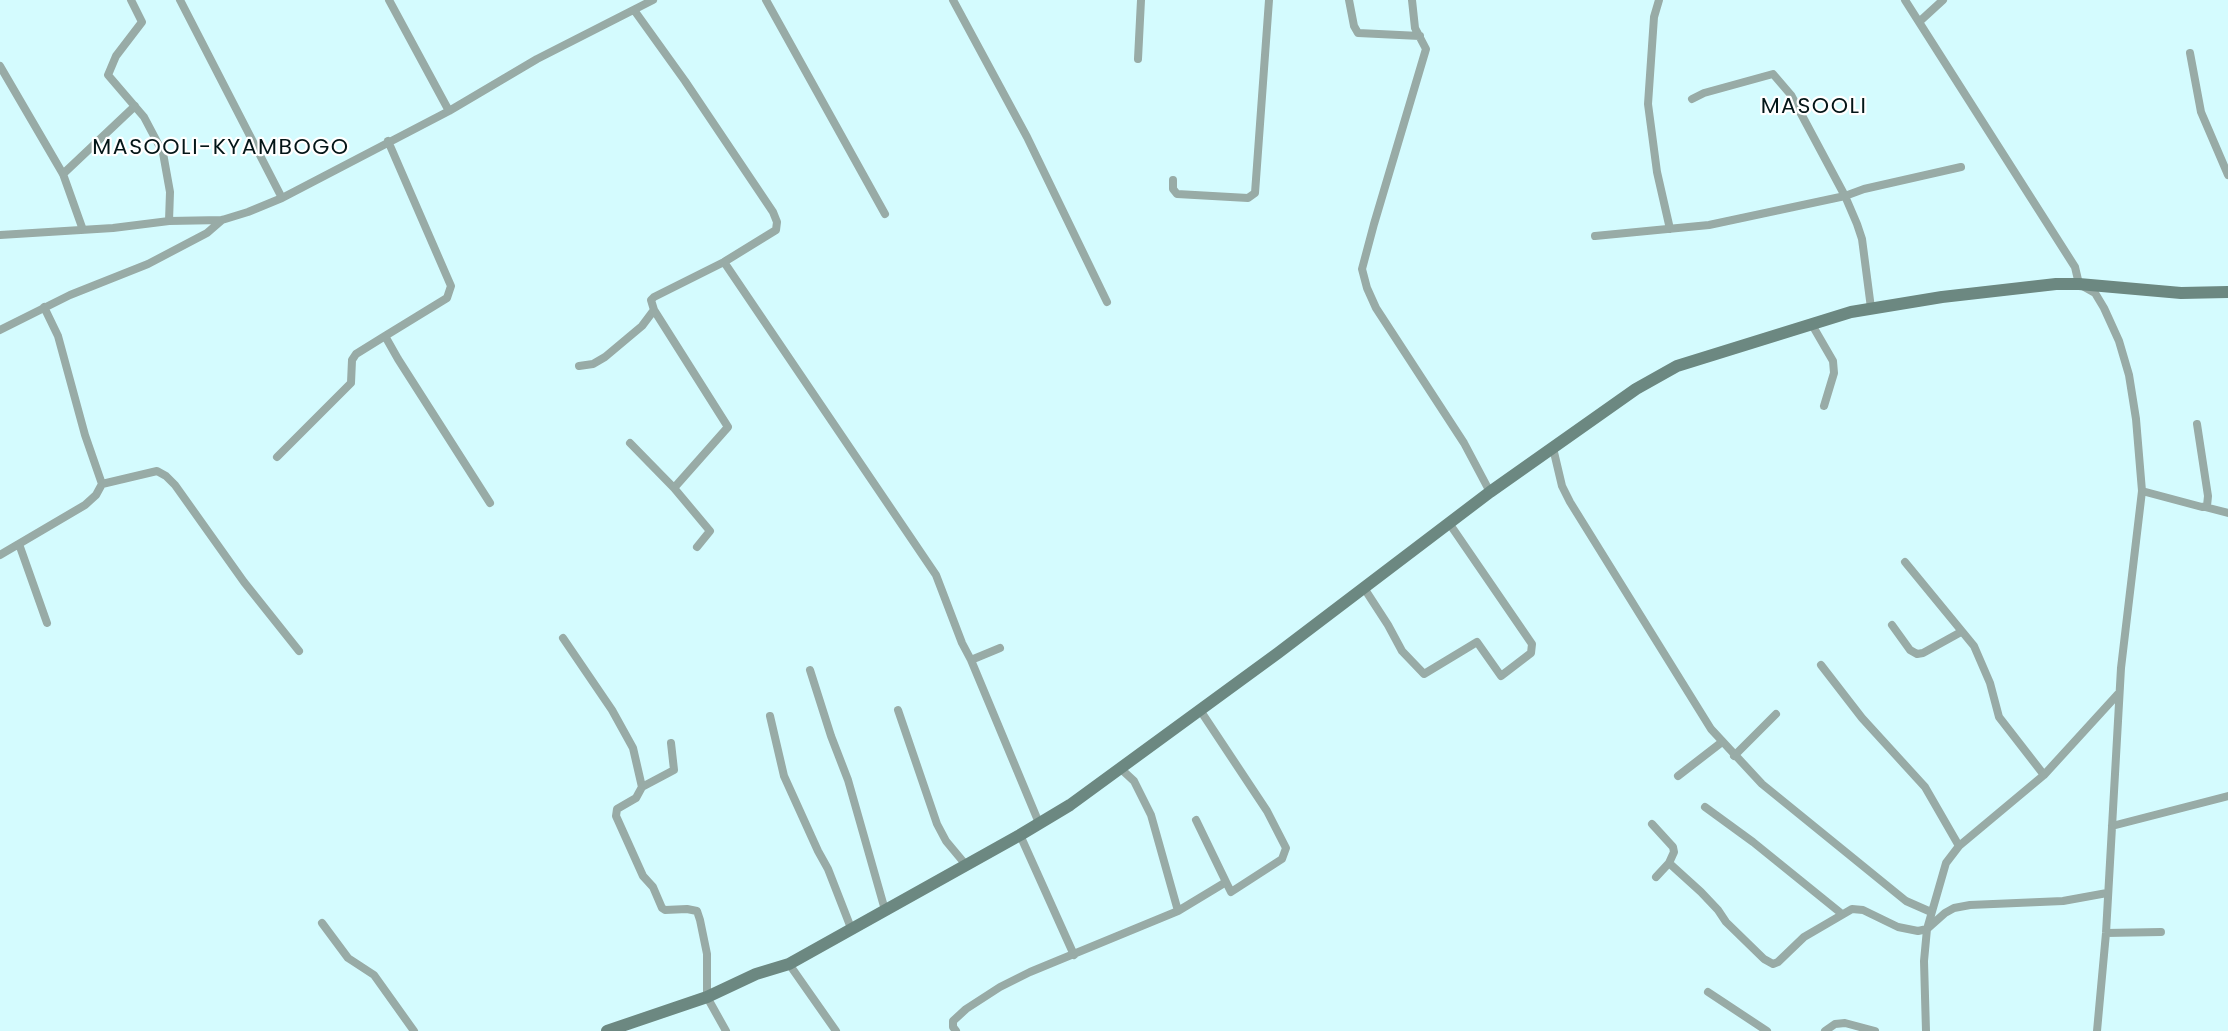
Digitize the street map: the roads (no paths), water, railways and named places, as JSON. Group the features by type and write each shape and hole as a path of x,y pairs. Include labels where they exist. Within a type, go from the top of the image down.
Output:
{"street":[{"path":"131,0 142,22 116,56 108,75 150,126 163,153 170,192 169,221"},
{"path":"180,0 282,198"},
{"path":"389,0 449,111"},
{"path":"0,235 83,230 169,221 222,220 282,198 449,111 537,58 653,0"},
{"path":"766,0 885,214"},
{"path":"953,0 1027,138 1107,302"},
{"path":"1138,59 1141,0"},
{"path":"1173,180 1173,189 1177,194 1248,198 1254,193 1269,0"},
{"path":"1349,0 1354,26 1358,33 1420,36"},
{"path":"1412,0 1415,28 1426,49 1424,61 1362,269 1367,288 1377,308 1415,370 1464,442 1490,492"},
{"path":"1659,0 1654,17 1648,104 1657,172 1670,229"},
{"path":"1905,0 2075,267 2079,284 2095,293 2119,341 2129,375 2136,419 2142,491 2123,640 2106,933 2097,1031"},
{"path":"1919,22 1943,0"},
{"path":"639,6 685,81 777,218 776,230 724,262 654,297 651,304 728,427 674,488"},
{"path":"2190,53 2201,112 2228,175"},
{"path":"0,66 63,174 83,230"},
{"path":"1692,99 1704,93 1773,74 1791,95 1845,196 1862,239 1871,308"},
{"path":"63,174 135,106"},
{"path":"277,457 351,383 352,360 356,354 447,298 451,286 388,141"},
{"path":"1595,236 1709,225 1845,196 1864,189 1961,167"},
{"path":"0,330 44,307 148,264 207,233 222,220"},
{"path":"724,262 936,575 962,643 1039,823"},
{"path":"607,1031 707,998 756,974 789,964 1070,805 1490,492 1636,389 1671,370 1699,358 1811,323 1871,308 1942,297 2056,284 2181,293 2228,292"},
{"path":"0,555 85,505 96,495 102,484 85,435 58,336 44,307"},
{"path":"579,366 594,364 605,357 642,326 654,310"},
{"path":"1811,323 1833,361 1834,373 1824,406"},
{"path":"385,336 490,503"},
{"path":"2197,424 2208,496 2208,504 2205,507"},
{"path":"630,443 674,488 710,531 697,547"},
{"path":"1553,448 1562,486 1570,502 1711,729 1762,784 1906,901 1931,912"},
{"path":"102,484 157,471 166,476 244,582 299,651"},
{"path":"2142,491 2228,513"},
{"path":"1364,588 1388,624 1402,651 1424,674 1477,642 1501,676 1531,653 1532,645 1449,523"},
{"path":"19,544 46,623"},
{"path":"1905,562 1978,652 1990,683 1999,717 2044,775"},
{"path":"1892,625 1910,650 1917,654 1961,632"},
{"path":"563,638 612,710 633,748 642,787"},
{"path":"971,660 1000,648"},
{"path":"1821,665 1862,718 1925,787 1959,846"},
{"path":"810,670 848,780 885,910"},
{"path":"1926,1031 1924,961 1927,929 1946,863 1959,846 2044,775 2119,694"},
{"path":"898,710 937,824 946,841 966,865"},
{"path":"1196,820 1232,892 1282,859 1286,848 1267,811 1200,710"},
{"path":"1734,756 1776,714"},
{"path":"770,716 784,776 828,869 851,928"},
{"path":"1678,776 1722,742"},
{"path":"671,743 674,770 642,787 636,798 617,809 616,816 643,876 653,887 662,908 697,911 707,954 707,998 726,1031"},
{"path":"1121,769 1134,781 1151,815 1178,911"},
{"path":"2112,826 2228,796"},
{"path":"1705,807 1753,842 1842,914"},
{"path":"1652,824 1674,852 1669,863 1656,877"},
{"path":"1020,835 1074,955"},
{"path":"1669,863 1713,904 1726,922 1773,964 1778,963 1804,937 1842,914 1857,909 1898,927 1917,931 1927,929 1954,908 1970,905 2063,901 2107,893"},
{"path":"956,1031 953,1021 981,998 1030,972 1178,911 1226,882"},
{"path":"322,923 348,958 374,975 414,1031"},
{"path":"2106,933 2161,932"},
{"path":"789,964 836,1031"},
{"path":"1708,992 1767,1031"},
{"path":"1825,1031 1835,1024 1845,1023 1875,1031"}],"district":[{"name":"MASOOLI","path":"1814,107"},
{"name":"MASOOLI-KYAMBOGO","path":"221,148"}]}
